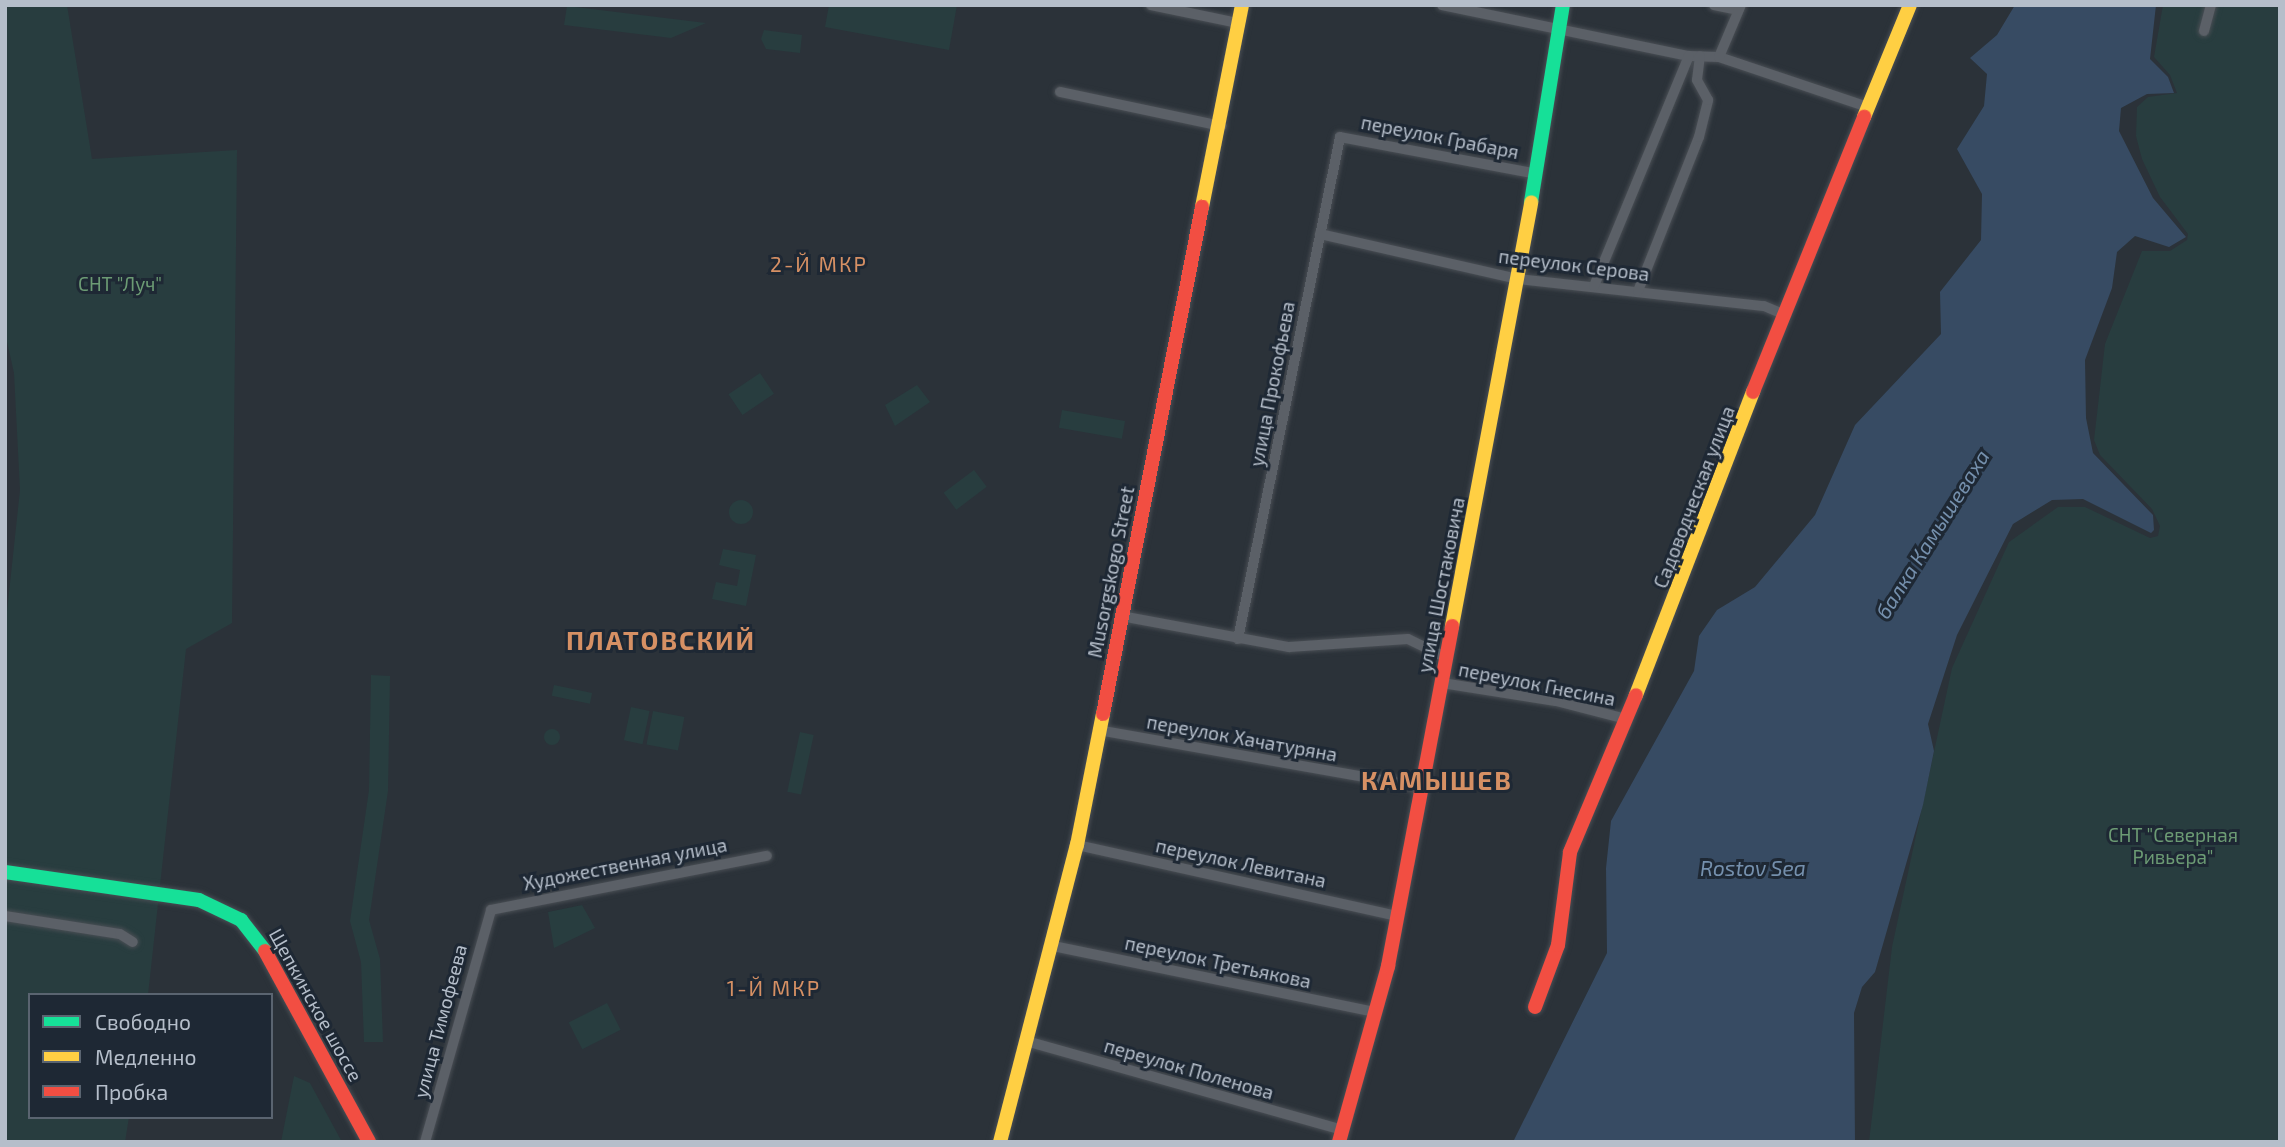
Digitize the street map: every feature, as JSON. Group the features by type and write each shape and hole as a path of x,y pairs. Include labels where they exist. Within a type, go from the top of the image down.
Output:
{"street":[{"path":"1151,5 1238,23"},
{"name":"Musorgskogo Street","path":"1000,1142 1054,946 1077,845 1221,125 1242,5"},
{"path":"1442,5 1694,56 1719,57 1868,107"},
{"name":"улица Шостаковича","path":"1341,1136 1375,1012 1397,916 1518,279 1533,173 1563,5"},
{"path":"1714,5 1740,8 1719,57"},
{"name":"Садоводческая улица","path":"1535,1007 1558,945 1570,852 1626,719 1783,314 1910,5"},
{"path":"2204,31 2211,5"},
{"path":"1594,286 1694,56"},
{"path":"1639,291 1699,137 1708,100 1696,80 1694,56"},
{"path":"1060,92 1221,125"},
{"name":"переулок Грабаря","path":"1340,137 1533,173"},
{"name":"улица Прокофьева","path":"1238,639 1340,137"},
{"name":"переулок Серова","path":"1320,234 1518,279 1764,306 1783,314"},
{"name":"переулок Гнесина","path":"1121,616 1289,647 1408,639 1447,658"},
{"name":"переулок Гнесина","path":"1442,683 1556,701 1626,719"},
{"name":"переулок Хачатуряна","path":"1098,730 1422,788"},
{"name":"переулок Левитана","path":"1077,845 1397,916"},
{"name":"Художественная улица","path":"491,911 767,856"},
{"name":"Щепкинское шоссе","path":"5,872 199,900 241,920 268,954 369,1142"},
{"name":"улица Тимофеева","path":"425,1142 491,911"},
{"path":"5,916 120,934 133,942"},
{"name":"переулок Третьякова","path":"1054,946 1375,1012"},
{"name":"переулок Поленова","path":"1026,1041 1341,1136"}],"green space":[{"name":"СНТ \"Луч\"","path":"5,5 67,5 92,159 237,150 232,623 186,649 148,993 28,993 28,1119 129,1119 125,1142 5,1142 5,630 20,490 14,373 5,333"},
{"path":"829,5 957,5 949,50 825,27"},
{"name":"СНТ \"Северная Ривьера\"","path":"2163,5 2280,5 2280,1142 1869,1142 1892,947 1952,668 2009,542 2058,507 2085,507 2150,538 2158,536 2160,526 2152,509 2100,455 2094,440 2105,344 2142,251 2170,251 2187,240 2188,234 2160,197 2142,159 2136,136 2137,107 2148,97 2177,93 2170,75 2154,57"},
{"path":"567,6 706,23 671,38 564,25"},
{"path":"764,30 802,35 800,53 766,49 761,39"},
{"path":"760,373 774,394 742,415 728,394"},
{"path":"917,385 930,402 895,426 885,405"},
{"path":"1062,410 1125,421 1122,439 1059,428"},
{"path":"974,470 987,487 956,510 944,493"},
{"path":"741,500 752,507 753,512 746,523 741,524 730,517 729,512 736,501"},
{"path":"723,549 756,555 746,606 712,599 716,582 737,586 740,570 719,565"},
{"path":"371,675 390,676 388,791 369,920 380,959 383,1042 364,1042 361,962 350,921 369,790"},
{"path":"554,685 592,693 590,704 552,696"},
{"path":"631,707 650,711 643,744 624,740"},
{"path":"653,711 684,717 678,750 647,744"},
{"path":"552,729 560,737 552,745 544,737"},
{"path":"800,732 814,735 801,795 787,792"},
{"path":"582,905 595,928 554,948 548,912"},
{"path":"607,1003 621,1030 582,1049 569,1023"},
{"path":"294,1076 310,1083 342,1142 281,1142"}],"water":[{"name":"Rostov Sea","path":"2015,5 2156,5 2150,59 2168,77 2174,93 2147,94 2121,108 2119,131 2153,198 2186,237 2169,247 2135,236 2117,252 2112,288 2085,360 2086,418 2093,453 2153,515 2154,530 2151,533 2083,499 2052,500 2013,524 1957,635 1928,724 1934,751 1923,805 1875,972 1862,987 1854,1013 1855,1142 1513,1142 1607,953 1606,868 1611,821 1694,671 1699,636 1717,610 1755,587 1815,515 1855,425 1941,334 1940,292 1981,240 1982,194 1957,149 1984,106 1987,74 1970,58 1997,35"}],"traffic: fast":[{"path":"1531,202 1563,5"},
{"path":"5,872 199,900 241,920 265,951"}],"traffic: slow":[{"path":"1202,207 1242,5"},
{"path":"1864,117 1910,5"},
{"path":"1452,626 1531,202"},
{"path":"1636,695 1753,392"},
{"path":"1000,1142 1077,845 1103,714"}],"traffic: jam":[{"path":"1753,392 1864,117"},
{"path":"1103,714 1202,207"},
{"path":"1339,1142 1388,966 1452,626"},
{"path":"1535,1007 1558,945 1570,852 1636,695"},
{"path":"265,951 369,1142"}],"district":[{"name":"2-Й МКР","path":"819,264"},
{"name":"ПЛАТОВСКИЙ","path":"661,640"},
{"name":"КАМЫШЕВ","path":"1437,780"},
{"name":"1-Й МКР","path":"774,988"}],"water label":[{"name":"балка Камышеваха","path":"1932,534"}]}
